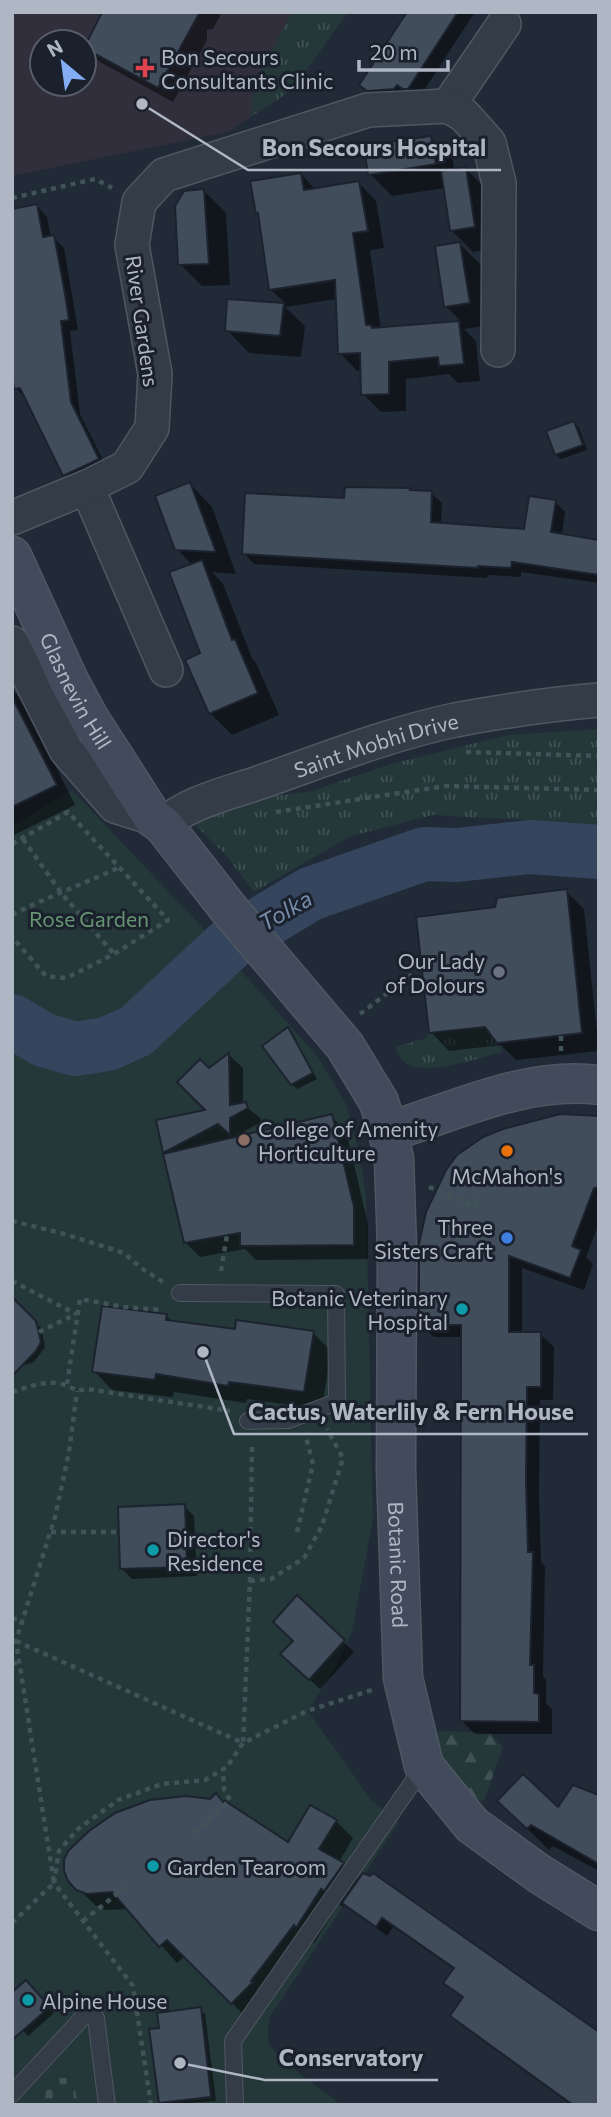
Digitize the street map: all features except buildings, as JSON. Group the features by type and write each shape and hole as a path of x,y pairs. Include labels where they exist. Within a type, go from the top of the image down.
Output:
{"street":[{"path":"448,106 504,24"},
{"path":"139,202 164,175 368,110 448,106 464,115 489,143 499,183 498,350"},
{"name":"River Gardens","path":"12,517 87,487 127,467 152,428 155,374 132,245 139,202"},
{"path":"87,487 166,670"},
{"name":"Glasnevin Hill","path":"12,556 69,681 89,718 158,821 345,1046 379,1102 388,1132"},
{"name":"Glasnevin Hill","path":"15,658 74,760 115,806 158,821"},
{"name":"Saint Mobhi Drive","path":"158,821 171,818 206,801 379,742 453,721 545,705 599,700"},
{"path":"388,1132 521,1089 557,1084 599,1085"},
{"name":"Botanic Road","path":"388,1132 394,1160 397,1248 396,1470 403,1678 424,1766 471,1825 538,1873 599,1911"}],"lane":[{"path":"180,1293 336,1294 337,1402 288,1420 248,1421"},
{"path":"235,2105 233,2041 424,1766"},
{"path":"12,2094 85,2015 96,2018 107,2105"}],"path":[{"path":"12,198 94,179 139,202"},
{"path":"455,752 599,756"},
{"path":"272,813 445,786 599,790"},
{"path":"12,844 68,812 168,920 114,954 66,978 46,976 12,937"},
{"path":"23,839 62,894 114,954"},
{"path":"12,915 118,867"},
{"path":"356,1016 415,972"},
{"path":"428,1187 474,1206 479,1193"},
{"path":"12,1221 124,1253 141,1268 180,1293 175,1311 124,1307 80,1299 66,1384"},
{"path":"217,1293 227,1235"},
{"path":"12,1281 76,1314"},
{"path":"39,1332 76,1314"},
{"path":"12,1392 51,1382 66,1384 77,1391 87,1389 232,1412 248,1421 252,1437 250,1581 243,1743"},
{"path":"77,1391 69,1452 51,1532 16,1641 54,1883 133,1986 151,2105"},
{"path":"250,1581 271,1579 304,1558 322,1526 343,1458 325,1426 306,1436 313,1464 297,1532"},
{"path":"51,1532 119,1532"},
{"path":"12,1618 23,1620"},
{"path":"16,1641 243,1743"},
{"path":"12,1664 20,1662"},
{"path":"12,1923 54,1883 59,1851 78,1829 118,1800 162,1784 205,1780 227,1767 243,1743 307,1711 372,1689"},
{"path":"193,1833 230,1800 224,1789 223,1770"},
{"path":"83,1921 127,1886"}],"shaded area":[{"path":"12,12 348,12 292,90 228,132 12,176"}],"green space":[{"path":"292,12 348,12 292,90 250,117 255,82"},
{"path":"599,729 599,829 537,821 433,815 351,836 254,892 225,854 196,826 207,810 234,801 312,791 391,764 508,735"},
{"name":"Rose Garden","path":"72,790 201,926 318,1057 346,1104 358,1147 366,1195 373,1520 352,1632 337,1664 308,1711 372,1801 399,1822 271,2015 268,2033 269,2043 281,2057 341,2105 78,2105 73,2077 58,2078 30,2105 12,2105 12,826"},
{"path":"485,1027 503,1052 452,1065 423,1068 403,1061 395,1047 424,1039 429,1033"},
{"path":"439,1731 490,1733 503,1747 484,1801 465,1797 434,1750"},
{"path":"74,2077 78,2105 30,2105 58,2078"}],"waterway":[{"name":"Tolka","path":"12,1021 44,1040 75,1049 107,1044 136,1031 234,940 310,894 424,854 457,855 530,847 599,852"}],"place":[{"name":"Bon Secours Consultants Clinic","path":"145,68"},
{"name":"Bon Secours Hospital","path":"142,104"},
{"name":"Our Lady of Dolours","path":"499,972"},
{"name":"College of Amenity Horticulture","path":"244,1140"},
{"name":"McMahon's","path":"507,1151"},
{"name":"Three Sisters Craft","path":"507,1238"},
{"name":"Botanic Veterinary Hospital","path":"462,1309"},
{"name":"Cactus, Waterlily & Fern House","path":"203,1352"},
{"name":"Director's Residence","path":"153,1550"},
{"name":"Garden Tearoom","path":"153,1866"},
{"name":"Alpine House","path":"28,2000"},
{"name":"Conservatory","path":"180,2063"}]}
